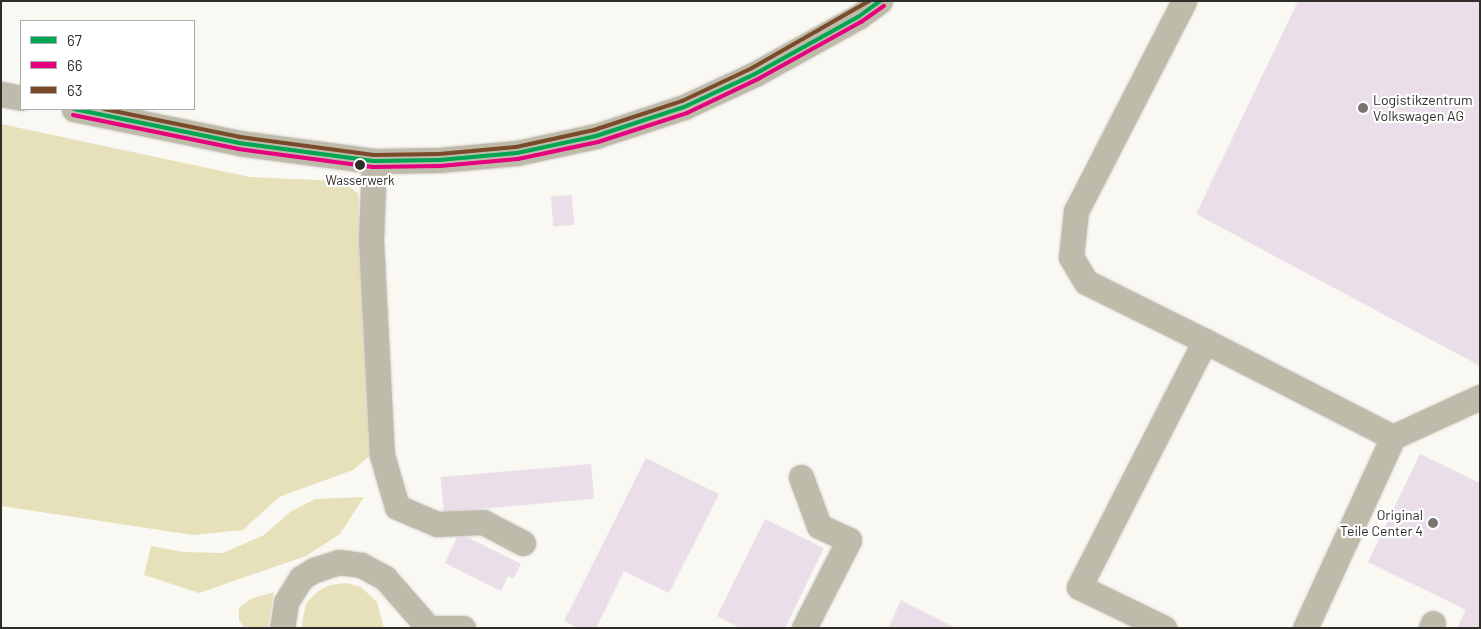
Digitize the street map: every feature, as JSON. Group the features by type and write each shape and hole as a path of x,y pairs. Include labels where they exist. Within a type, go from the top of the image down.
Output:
{"street":[{"path":"79,110 239,143 374,161 439,160 517,153 596,136 684,107 755,74 858,18 880,1"},
{"path":"1184,1 1076,210 1070,257 1086,282 1392,437"},
{"path":"1,94 20,98"},
{"path":"374,161 371,240 382,454 397,507 437,524 483,522 523,543"},
{"path":"1164,628 1079,586 1205,342"},
{"path":"1305,628 1392,437 1480,397"},
{"path":"801,477 819,526 849,540 804,628"},
{"path":"282,628 286,602 301,578 314,570 338,562 362,565 385,578 425,627 464,628"}],"shaded area":[{"path":"1,124 250,177 341,181 358,193 373,453 353,470 279,497 243,530 193,535 1,506"},
{"path":"364,497 340,534 306,556 199,593 144,575 151,546 184,552 223,553 264,535 290,512 315,499"},
{"path":"347,583 361,587 377,602 384,628 301,628 306,603 317,592 330,585"},
{"path":"274,592 268,628 245,628 239,620 239,608 251,599"}],"building":[{"name":"Logistikzentrum Volkswagen AG","path":"1298,1 1480,1 1480,366 1196,214"},
{"path":"572,195 574,225 553,226 551,196"},
{"name":"Original Teile Center 4","path":"1420,454 1480,483 1480,628 1457,628 1466,610 1368,562"},
{"path":"646,458 719,494 669,593 624,571 596,628 578,628 564,621"},
{"path":"591,464 594,499 444,512 441,477"},
{"path":"765,519 824,548 785,628 740,628 717,616"},
{"path":"459,533 521,564 513,579 508,576 501,591 445,563"},
{"path":"901,600 956,628 888,628"}],"transit line":[{"name":"63","path":"109,110 240,137 374,155 439,154 516,147 594,130 682,101 752,68 869,1"},
{"name":"67","path":"79,110 239,143 374,161 439,160 517,153 596,136 684,107 755,74 858,17 880,1"},
{"name":"66","path":"73,115 238,149 373,167 440,166 518,159 598,142 687,113 758,79 861,22 884,6"}],"place":[{"name":"Logistikzentrum Volkswagen AG","path":"1363,108"},
{"name":"Wasserwerk","path":"360,165"},
{"name":"Original Teile Center 4","path":"1433,523"}]}
